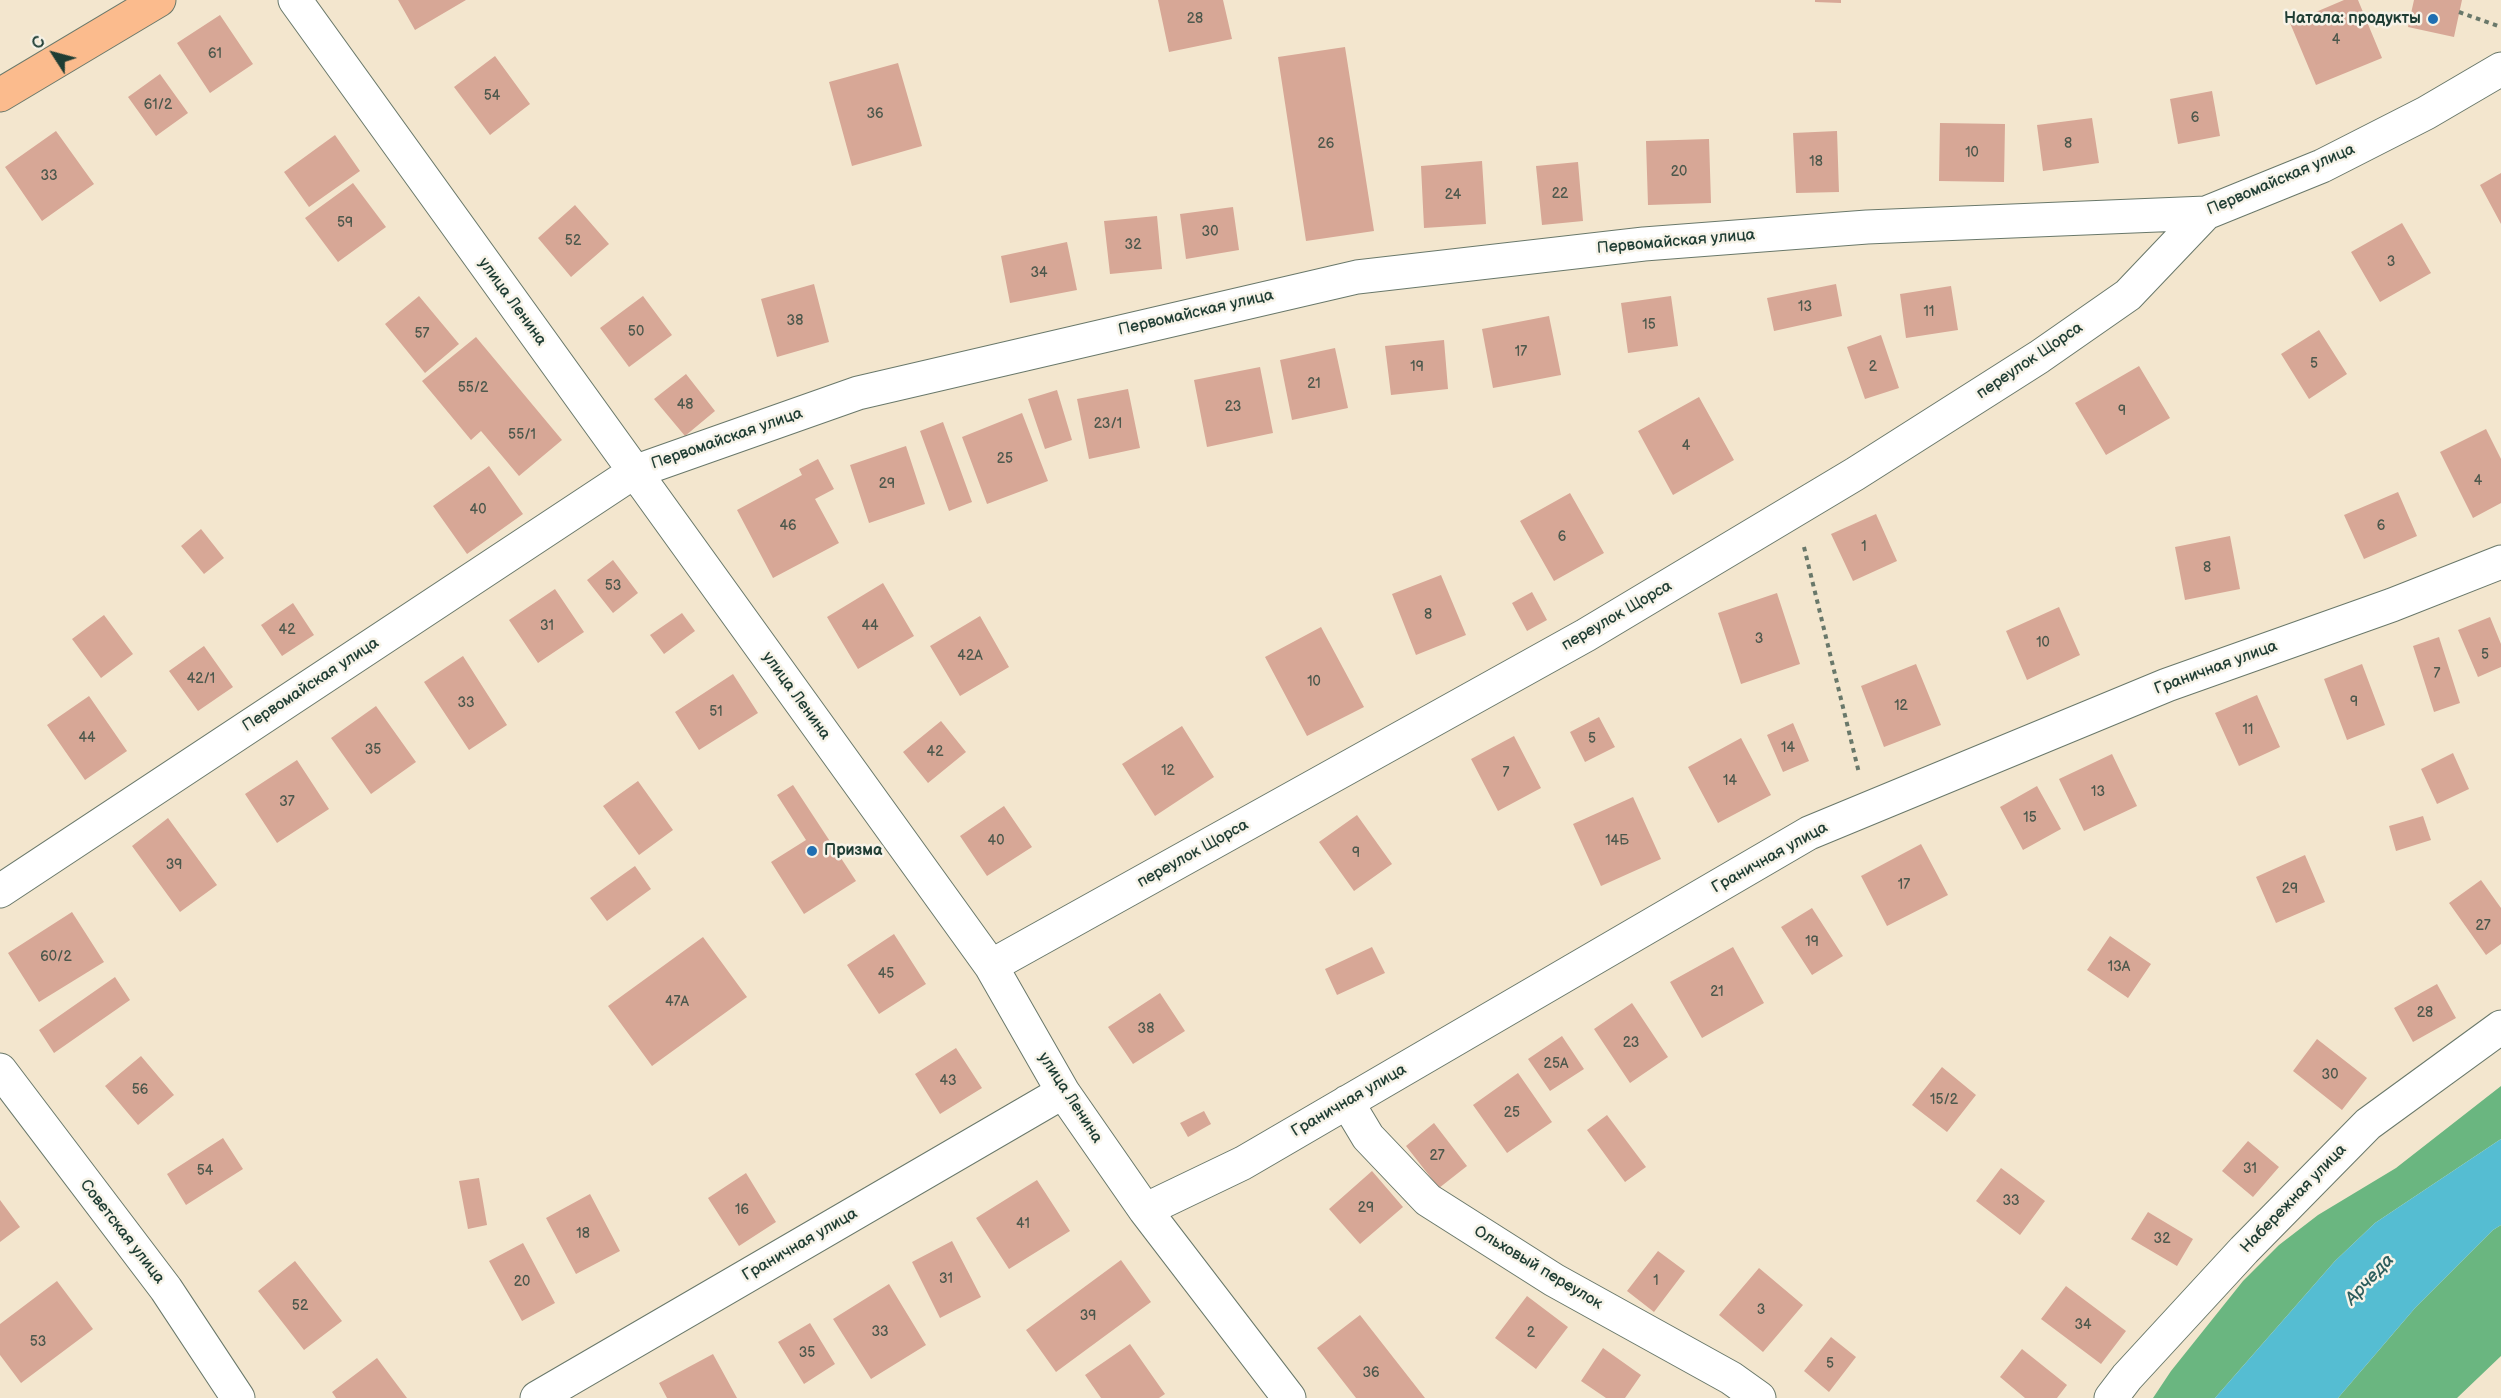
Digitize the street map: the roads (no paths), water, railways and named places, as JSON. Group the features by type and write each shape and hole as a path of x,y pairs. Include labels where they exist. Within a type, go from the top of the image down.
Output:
{"main road":[{"path":"0,95 159,0"}],"street":[{"name":"улица Ленина","path":"295,0 991,966 1063,1092 1145,1210 1288,1398"},
{"name":"Первомайская улица","path":"0,891 634,472 858,393 1357,277 1644,244 1796,232 2206,213 2322,166 2426,114 2501,69"},
{"name":"переулок Щорса","path":"991,966 1586,635 1795,510 2038,357 2128,295 2206,213"},
{"name":"Граничная улица","path":"1145,1210 1243,1163 1809,833 2167,685 2392,605 2501,562"},
{"name":"Набережная улица","path":"2111,1398 2127,1377 2244,1250 2367,1124 2501,1027"},
{"name":"Советская улица","path":"0,1070 166,1288 238,1398"},
{"name":"Граничная улица","path":"537,1398 1063,1092"},
{"name":"Ольховый переулок","path":"1347,1102 1368,1137 1428,1200 1554,1280 1731,1378 1759,1398"}],"water":[{"name":"Арчеда","path":"2501,1139 2501,1225 2493,1230 2415,1308 2338,1398 2215,1398 2335,1261 2375,1223"}],"place":[{"name":"Натала: продукты","path":"2433,19"},
{"name":"Призма","path":"812,851"}]}
